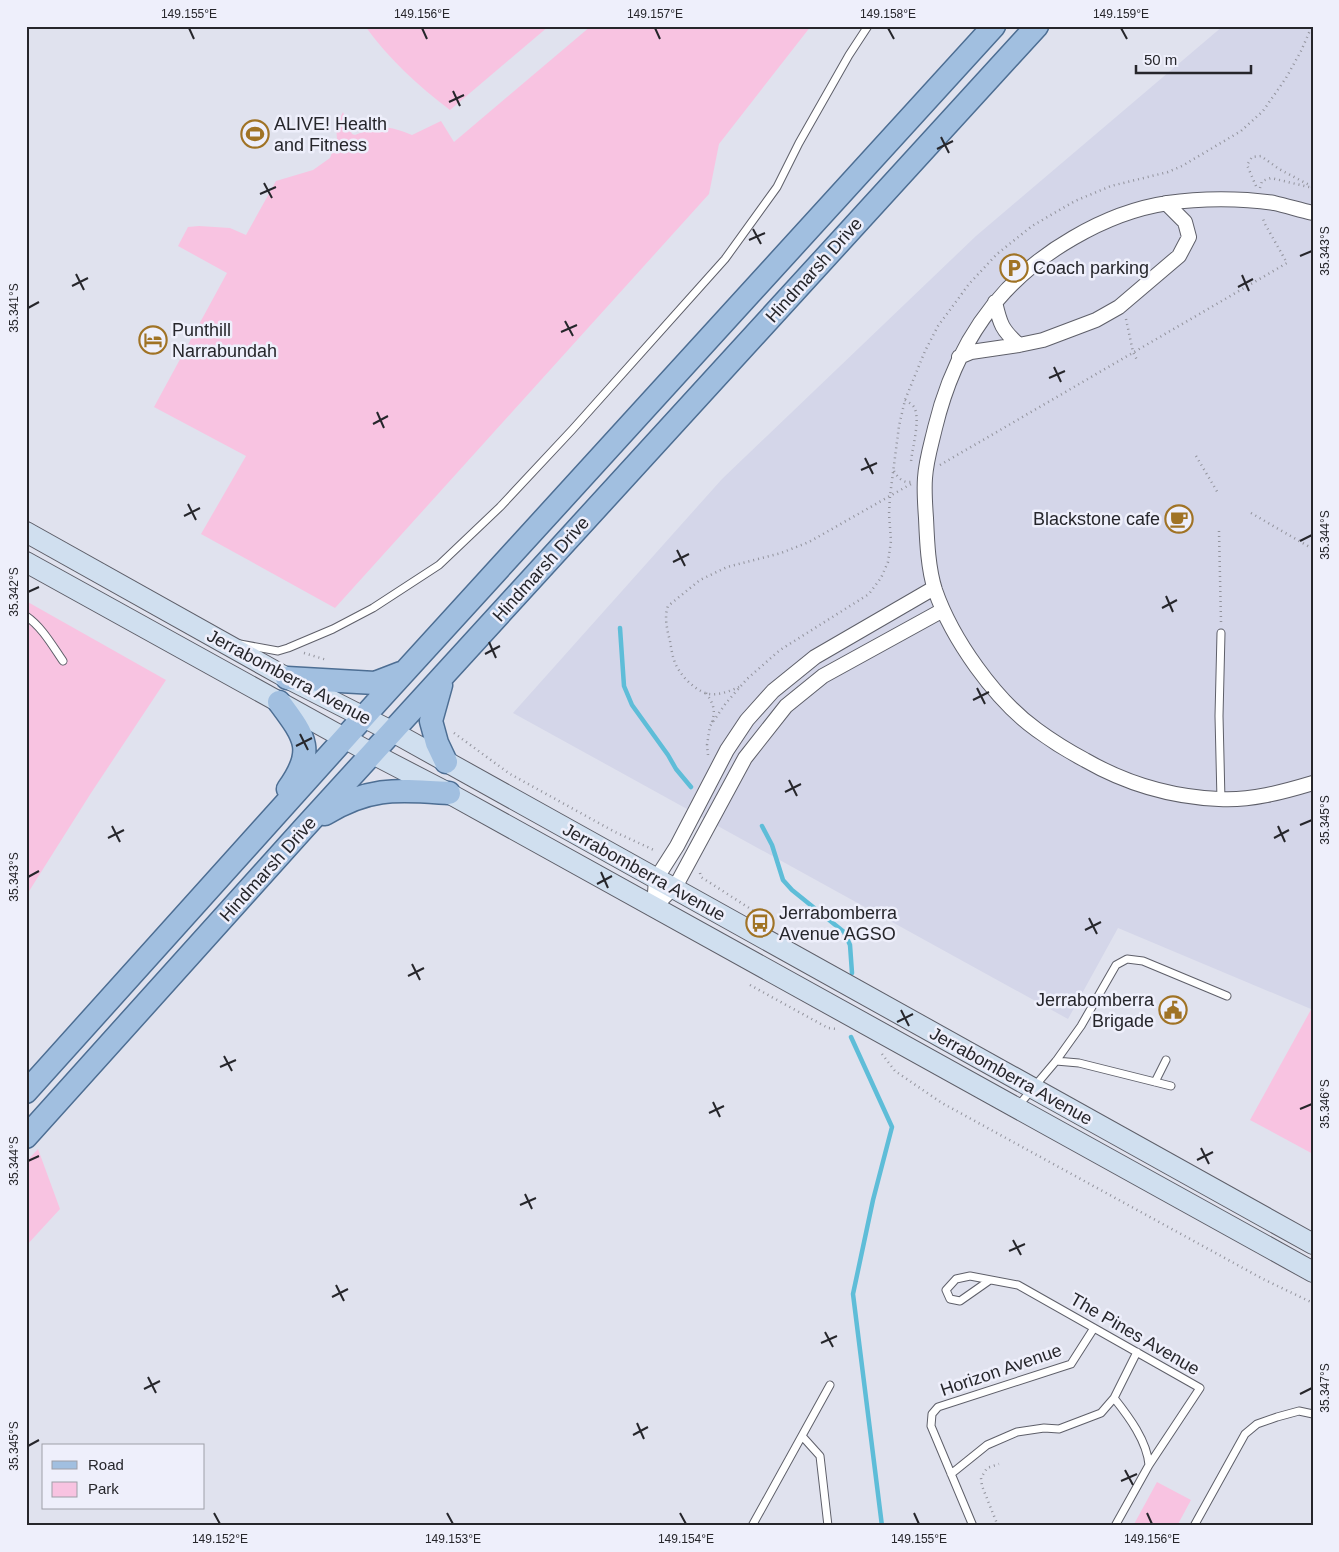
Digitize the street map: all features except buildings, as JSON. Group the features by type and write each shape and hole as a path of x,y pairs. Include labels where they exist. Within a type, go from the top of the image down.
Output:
{"main road":[{"name":"Hindmarsh Drive","path":"26,1092 364,717 994,26"},
{"name":"Hindmarsh Drive","path":"26,1136 304,828 1038,26"},
{"path":"287,678 375,683 406,672"},
{"path":"443,677 431,721 436,743 446,762"},
{"path":"234,863 303,765 305,750 300,734 296,725 279,702"},
{"path":"304,828 327,812 347,802 384,790 449,793"}],"street":[{"path":"1313,213 1274,203 1201,199 1166,203 1113,218 1057,248 1032,266 995,302 976,327 959,357 946,388 925,475 926,527 934,588 943,610 961,642 989,684 1034,729 1100,768 1137,784 1172,793 1221,800 1291,790 1313,783"},
{"path":"959,357 970,352 1043,340 1077,328 1119,307 1179,256 1189,237 1185,222 1166,203"},
{"path":"995,302 1000,323 1005,333 1019,345"},
{"name":"Jerrabomberra Avenue","path":"26,532 287,678 393,732 1313,1244"},
{"name":"Jerrabomberra Avenue","path":"26,562 373,754 449,793 1313,1272"},
{"path":"665,884 677,846 727,750 772,691 815,657 934,588"},
{"path":"654,907 665,884 745,758 786,706 823,676 943,610"},
{"path":"693,929 705,906"}],"lane":[{"path":"220,640 278,651 288,648 333,629 373,608 439,565 500,507 724,259 777,187 799,142 844,63 868,26"},
{"path":"26,616 44,633 63,661"},
{"path":"1221,633 1219,716 1221,800"},
{"path":"1017,1108 1056,1061 1081,1026 1116,965 1127,959 1143,961 1227,996"},
{"path":"1155,1082 1166,1060"},
{"path":"1056,1061 1079,1063 1171,1086"},
{"name":"The Pines Avenue","path":"990,1280 960,1301 950,1299 946,1290 956,1279 970,1276 1018,1285 1200,1388 1149,1465 1115,1526"},
{"name":"Horizon Avenue","path":"973,1526 931,1426 932,1414 938,1407 1071,1364 1094,1328"},
{"path":"951,1474 987,1445 1016,1432 1044,1428 1059,1429 1101,1413 1114,1398 1137,1352"},
{"path":"752,1526 830,1385"},
{"path":"1114,1398 1127,1414 1148,1453 1149,1465"},
{"path":"1194,1526 1245,1434 1257,1424 1277,1417 1299,1411 1313,1414"},
{"path":"802,1436 820,1456 828,1526"}],"path":[{"path":"1261,156 1279,169 1313,187 1271,178 1262,181 1258,192 1247,165 1252,157 1261,156"},
{"path":"935,468 1287,263 1264,224 1260,209"},
{"path":"1119,307 1126,318 1133,352 1137,360"},
{"path":"905,400 913,405 917,420 911,464"},
{"path":"1196,456 1218,492"},
{"path":"710,726 714,714 713,706 706,693 687,681 680,673 674,660 668,634 666,611 668,606 700,580 727,567 781,553 809,542 830,532 918,481 907,482 901,480 894,470"},
{"path":"1252,512 1313,550"},
{"path":"1219,531 1221,633"},
{"path":"288,648 331,661"},
{"path":"706,693 728,692 741,687"},
{"path":"452,732 510,774 615,832 654,851 663,850"},
{"path":"700,866 701,877 764,917"},
{"path":"781,1002 791,983"},
{"path":"750,985 828,1028 837,1029"},
{"path":"876,1048 895,1071 942,1103 1263,1279 1313,1303"},
{"path":"998,1526 982,1486 981,1478 982,1473 987,1468 999,1464"}],"shaded area":[{"path":"1223,26 1313,26 1313,1006 1311,1009 1118,928 1068,1019 513,713 722,479 976,236"}],"green space":[{"path":"365,26 549,26 450,110 404,71"},
{"path":"591,26 811,26 719,144 709,194 335,608 201,534 246,456 154,407 227,273 178,246 188,227 230,228 246,235 276,181 313,170 330,158 337,139 336,126 343,112 352,134 355,135 371,129 390,128 412,135 441,121 454,142"},
{"path":"26,601 166,680 26,896"},
{"path":"1313,1006 1313,1154 1250,1120"},
{"path":"38,1149 60,1209 26,1246 26,1162"},
{"path":"1157,1482 1191,1500 1177,1526 1133,1526"}],"waterway":[{"path":"620,628 624,686 632,705 676,769 691,787"},
{"path":"762,826 772,845 783,880 792,890 844,932 850,945 852,973"},
{"path":"851,1037 892,1127 873,1200 853,1294 882,1526"}],"place":[{"name":"ALIVE! Health and Fitness","path":"255,134"},
{"name":"Coach parking","path":"1014,268"},
{"name":"Punthill Narrabundah","path":"153,340"},
{"name":"Blackstone cafe","path":"1179,519"},
{"name":"Jerrabomberra Avenue AGSO","path":"760,923"},
{"name":"Jerrabomberra Brigade","path":"1173,1010"}]}
